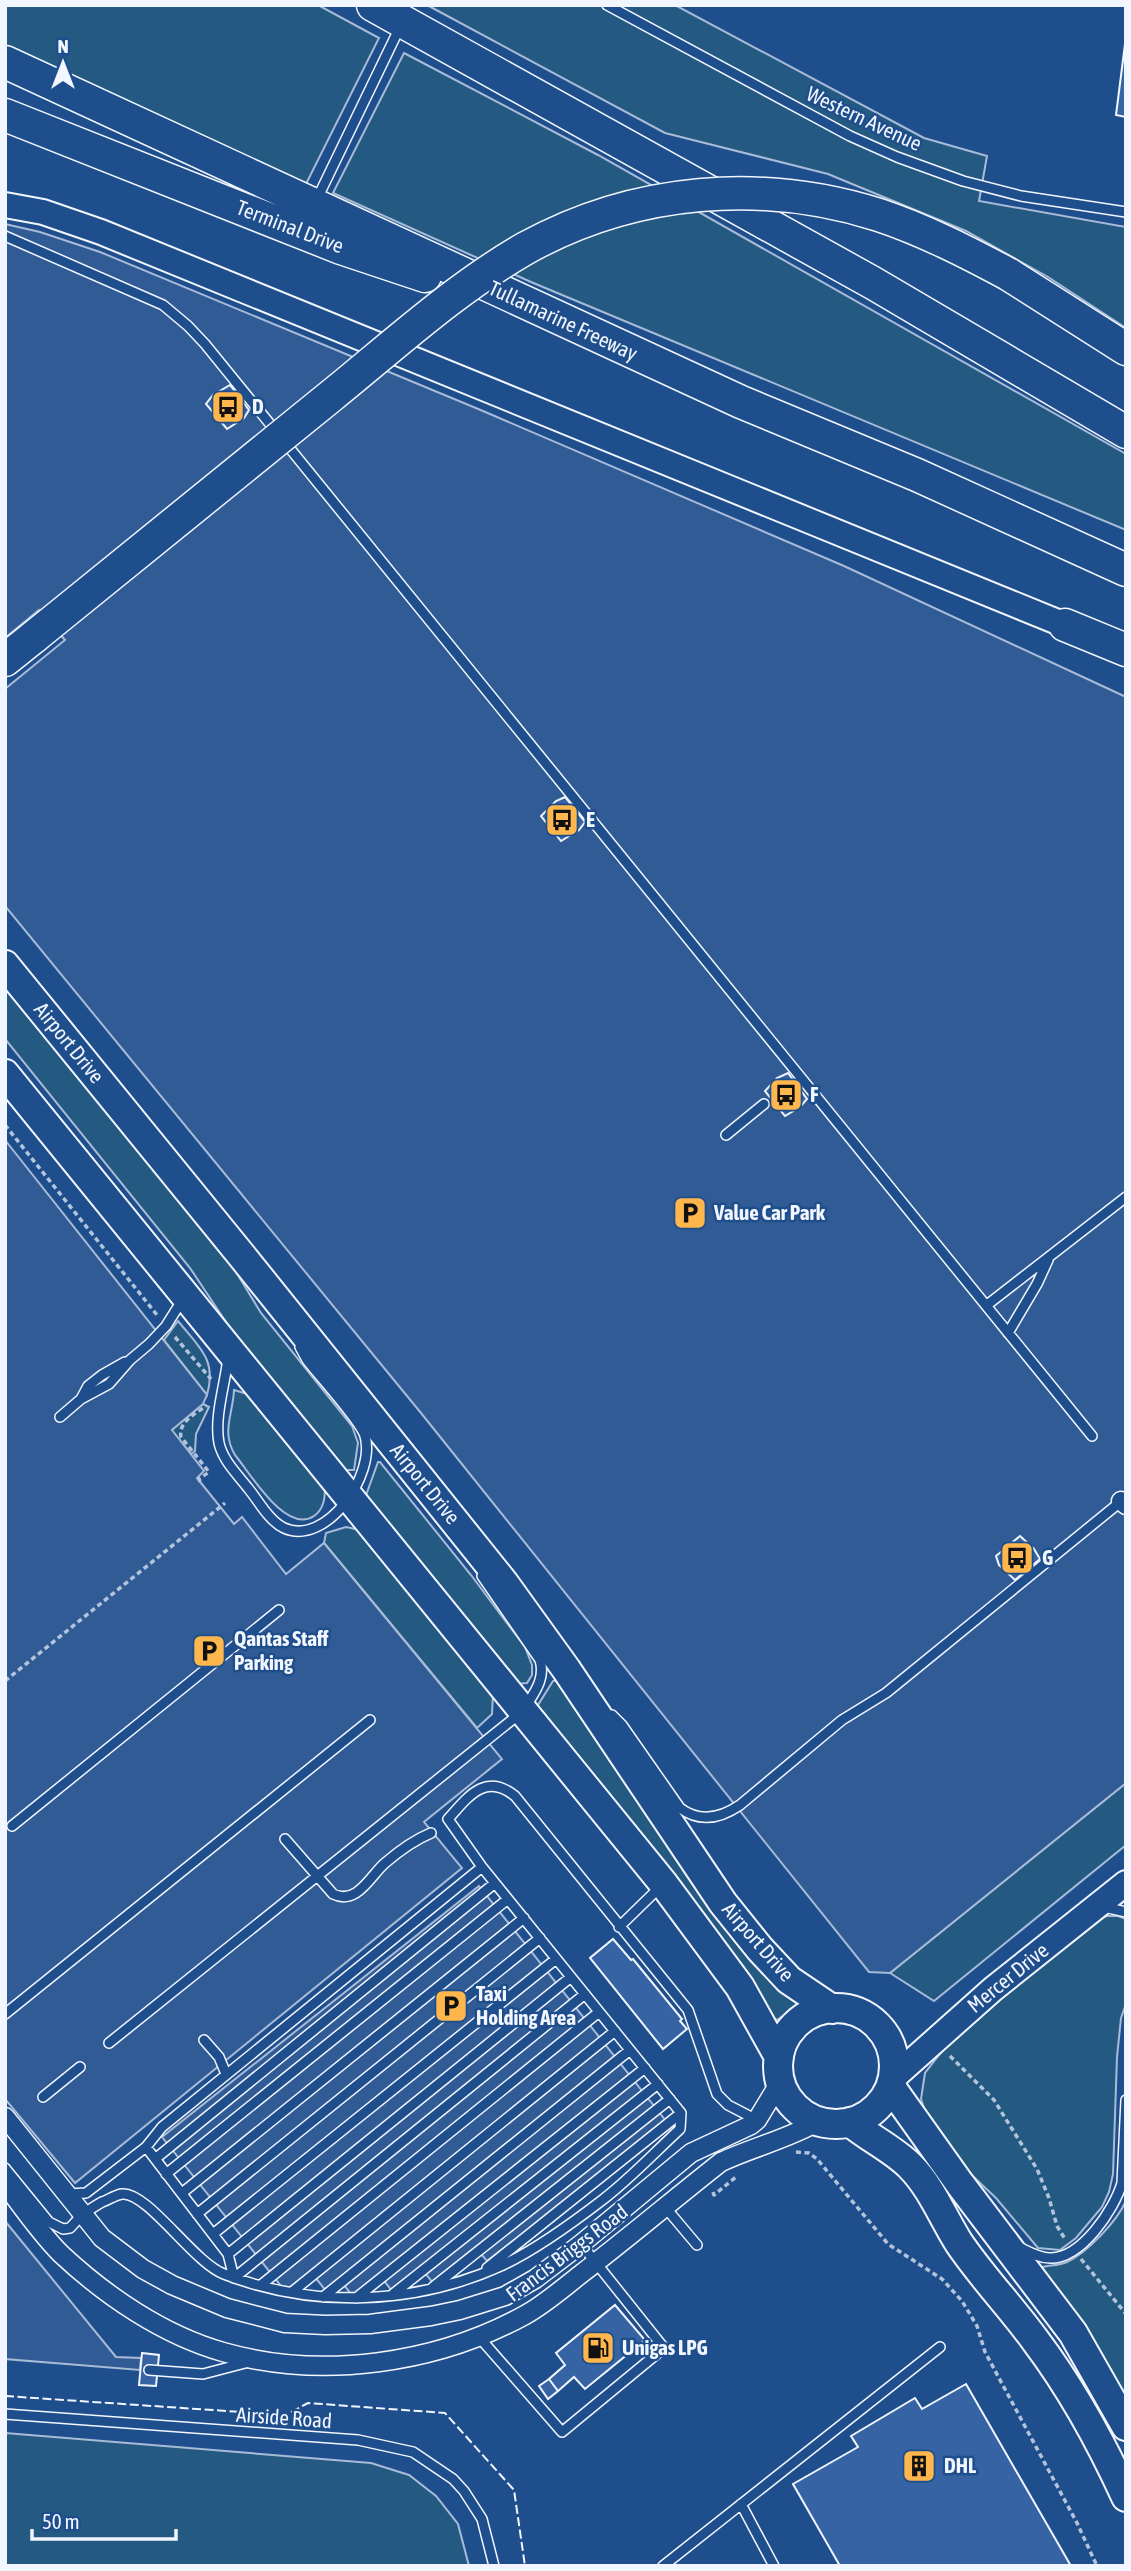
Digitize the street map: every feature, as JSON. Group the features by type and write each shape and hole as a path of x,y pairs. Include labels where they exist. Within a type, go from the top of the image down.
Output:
{"highway":[{"path":"373,5 873,283 1126,432"},
{"name":"Tullamarine Freeway","path":"5,62 741,402 917,475 1126,570"},
{"name":"Terminal Drive","path":"5,115 341,248 579,328"},
{"path":"5,660 441,306 526,248 589,220 652,201 729,192 782,194 827,201 879,215 926,233 1008,274 1126,349"},
{"path":"1065,625 1126,650"}],"main road":[{"name":"Airport Drive","path":"5,965 453,1518 566,1669 723,1903 789,1980 832,2009"},
{"name":"Airport Drive","path":"5,1074 663,1884 740,1987 780,2069"},
{"path":"832,2009 864,2015 887,2037 892,2053 892,2082 886,2096 871,2112 839,2124 819,2121 802,2113 789,2099 780,2069 789,2033 808,2016 832,2009"},
{"path":"892,2082 924,2136 1073,2333 1126,2426"},
{"path":"850,2122 866,2136 898,2155 924,2183 960,2244 1063,2379 1089,2421 1126,2497"}],"street":[{"path":"5,205 43,212 101,232 1065,625"},
{"name":"Mercer Drive","path":"892,2082 935,2039 1126,1883"},
{"path":"757,2120 780,2069"},
{"name":"Francis Briggs Road","path":"5,2118 95,2230 143,2269 172,2285 226,2308 266,2319 301,2324 344,2325 401,2320 483,2304 505,2296 535,2279 582,2244 691,2153 757,2120"},
{"name":"Francis Briggs Road","path":"5,2184 61,2254 113,2296 164,2328 223,2352 261,2359 312,2366 361,2364 429,2352 479,2337 529,2313 596,2263 721,2162 800,2132 819,2121"}],"lane":[{"name":"Western Avenue","path":"607,5 850,136 897,157 963,181 1021,196 1126,212"},
{"path":"314,205 402,21"},
{"path":"5,236 154,300 188,326 1093,1436"},
{"path":"726,1135 764,1104"},
{"path":"987,1305 1126,1197"},
{"path":"1008,1332 1037,1284 1049,1258"},
{"path":"229,1350 219,1419 219,1444 226,1460 276,1522 293,1530 311,1530 351,1498 365,1465 366,1437 307,1360 270,1293"},
{"path":"60,1417 81,1399 89,1386 102,1375 130,1360 149,1344 166,1325 186,1294"},
{"path":"566,1669 622,1725 680,1808 695,1816 714,1817 732,1810 842,1720 886,1693 1124,1501"},
{"path":"109,2043 523,1711 540,1682 540,1660 488,1586 453,1518"},
{"path":"12,1826 279,1610"},
{"path":"5,2014 370,1720"},
{"path":"5,2168 48,2222 55,2226 69,2228 83,2212 122,2194 132,2195 146,2204 206,2265 234,2278 323,2297 391,2296 429,2290 477,2275 505,2264 542,2242 603,2200 680,2129 681,2113 482,1867 448,1819 475,1791 495,1786 515,1796 692,2017 717,2094 728,2105 757,2120"},
{"path":"285,1839 333,1894 345,1897 353,1895 374,1878 383,1864 418,1838 431,1833"},
{"path":"68,2194 86,2193 146,2147 162,2127 482,1867"},
{"path":"155,2159 495,1883"},
{"path":"619,1927 663,1884"},
{"path":"166,2174 508,1899"},
{"path":"1096,1907 1126,1912"},
{"path":"181,2193 524,1919"},
{"path":"197,2214 540,1938"},
{"path":"213,2234 556,1959"},
{"path":"228,2254 571,1977"},
{"path":"234,2278 585,1994"},
{"path":"261,2285 599,2012"},
{"path":"292,2292 615,2031"},
{"path":"204,2040 219,2057 226,2074"},
{"path":"323,2297 630,2050"},
{"path":"43,2097 80,2067"},
{"path":"356,2298 645,2068"},
{"path":"391,2296 658,2084"},
{"path":"429,2290 670,2099"},
{"path":"997,2233 1031,2253 1046,2258 1063,2256 1074,2250 1098,2227 1118,2196 1123,2175 1126,2100"},
{"path":"477,2275 681,2113"},
{"path":"146,2147 228,2254 234,2278"},
{"path":"665,2207 697,2245"},
{"path":"479,2337 562,2432 664,2348 582,2244"},
{"path":"663,2566 940,2347"},
{"path":"149,2370 203,2374 261,2359"},
{"name":"Airside Road","path":"5,2414 358,2440 413,2452 453,2479 464,2491 482,2519 495,2566"},
{"path":"741,2504 774,2566"}],"path":[{"path":"5,1125 212,1381"},
{"path":"200,1482 209,1472 180,1437 180,1430 183,1424 207,1405"},
{"path":"5,1681 225,1503"},
{"path":"935,2039 969,2078 994,2100 1037,2169 1057,2226 1126,2314"},
{"path":"792,2152 809,2153 817,2159 888,2244 942,2278 962,2301 977,2326 985,2352 1077,2523 1097,2566"},
{"path":"715,2195 744,2170"}],"shaded area":[{"path":"5,5 318,5 379,38 306,184 5,47"},
{"path":"427,5 675,5 924,138 987,156 979,201 1126,227 1126,328 1048,277 966,231 828,174 665,133"},
{"path":"404,53 598,155 1126,454 1126,530 531,282 333,193"},
{"name":"Value Car Park","path":"5,224 40,232 100,252 483,411 844,566 1126,697 1126,1783 890,1973 869,1972 421,1413 5,906 5,689 65,640 39,610 5,638"},
{"path":"5,983 233,1267 261,1313 352,1426 358,1443 354,1470 342,1470 236,1337 190,1268 5,1039"},
{"name":"Qantas Staff Parking","path":"5,1140 207,1395 203,1404 172,1430 204,1471 197,1478 234,1524 242,1517 286,1574 324,1543 502,1759 424,1822 462,1868 75,2183 5,2099"},
{"path":"178,1321 205,1355 210,1372 207,1395 164,1340"},
{"path":"234,1390 254,1396 325,1487 322,1507 314,1516 303,1520 281,1510 259,1487 235,1455 228,1431"},
{"path":"203,1404 209,1407 196,1434 195,1451 191,1454 171,1430"},
{"path":"378,1462 471,1575 525,1647 532,1665 532,1675 527,1683 515,1684 365,1498"},
{"path":"346,1527 360,1530 493,1694 492,1714 477,1728 324,1543 326,1533"},
{"path":"557,1680 797,2002 798,2005 777,2020 539,1711 538,1705 553,1681"},
{"path":"1126,1783 1126,1845 934,2001 890,1973"},
{"name":"Taxi Holding Area","path":"479,1886 670,2126 520,2245 514,2240 487,2261 481,2254 437,2288 425,2273 396,2296 381,2277 354,2298 341,2281 327,2292 314,2276 289,2296 162,2137"},
{"path":"1107,1916 1126,1919 1126,2004 1121,2018 1117,2057 1113,2174 1102,2207 1076,2238 1060,2250 1038,2248 996,2198 962,2166 925,2111 921,2099 925,2073 953,2037 976,2016"},
{"path":"1126,2201 1126,2398 1111,2370 1039,2268 1075,2258 1109,2227"},
{"path":"5,2221 116,2357 141,2358 140,2370 5,2359"},
{"path":"5,2433 371,2463 409,2475 436,2496 458,2524 469,2566 5,2566"}],"building":[{"path":"1126,44 1126,117 1116,115"},
{"path":"230,385 249,410 244,418 227,429 206,404 213,395"},
{"path":"565,797 585,822 579,830 561,841 541,816 556,801"},
{"path":"788,1073 807,1099 785,1116 765,1091 777,1078"},
{"path":"1020,1536 1040,1559 1015,1580 999,1565 996,1556"},
{"path":"613,1939 631,1960 633,1959 682,2019 680,2021 687,2029 663,2049 590,1958"},
{"path":"615,2305 645,2340 585,2389 574,2377 558,2391 549,2379 565,2365 556,2353"},
{"path":"142,2353 159,2355 156,2386 139,2385"},
{"path":"549,2379 558,2391 548,2399 539,2386"},
{"name":"DHL","path":"966,2384 1071,2566 840,2566 793,2484 858,2447 851,2436 915,2398 922,2409"}],"fence":[{"path":"5,2396 286,2415 308,2403 445,2413 514,2490 525,2566"}],"place":[{"name":"D","path":"228,407"},
{"name":"E","path":"562,820"},
{"name":"F","path":"786,1095"},
{"name":"Value Car Park","path":"690,1213"},
{"name":"G","path":"1017,1558"},
{"name":"Qantas Staff Parking","path":"209,1651"},
{"name":"Taxi Holding Area","path":"451,2006"},
{"name":"Unigas LPG","path":"598,2348"},
{"name":"DHL","path":"919,2466"}]}
